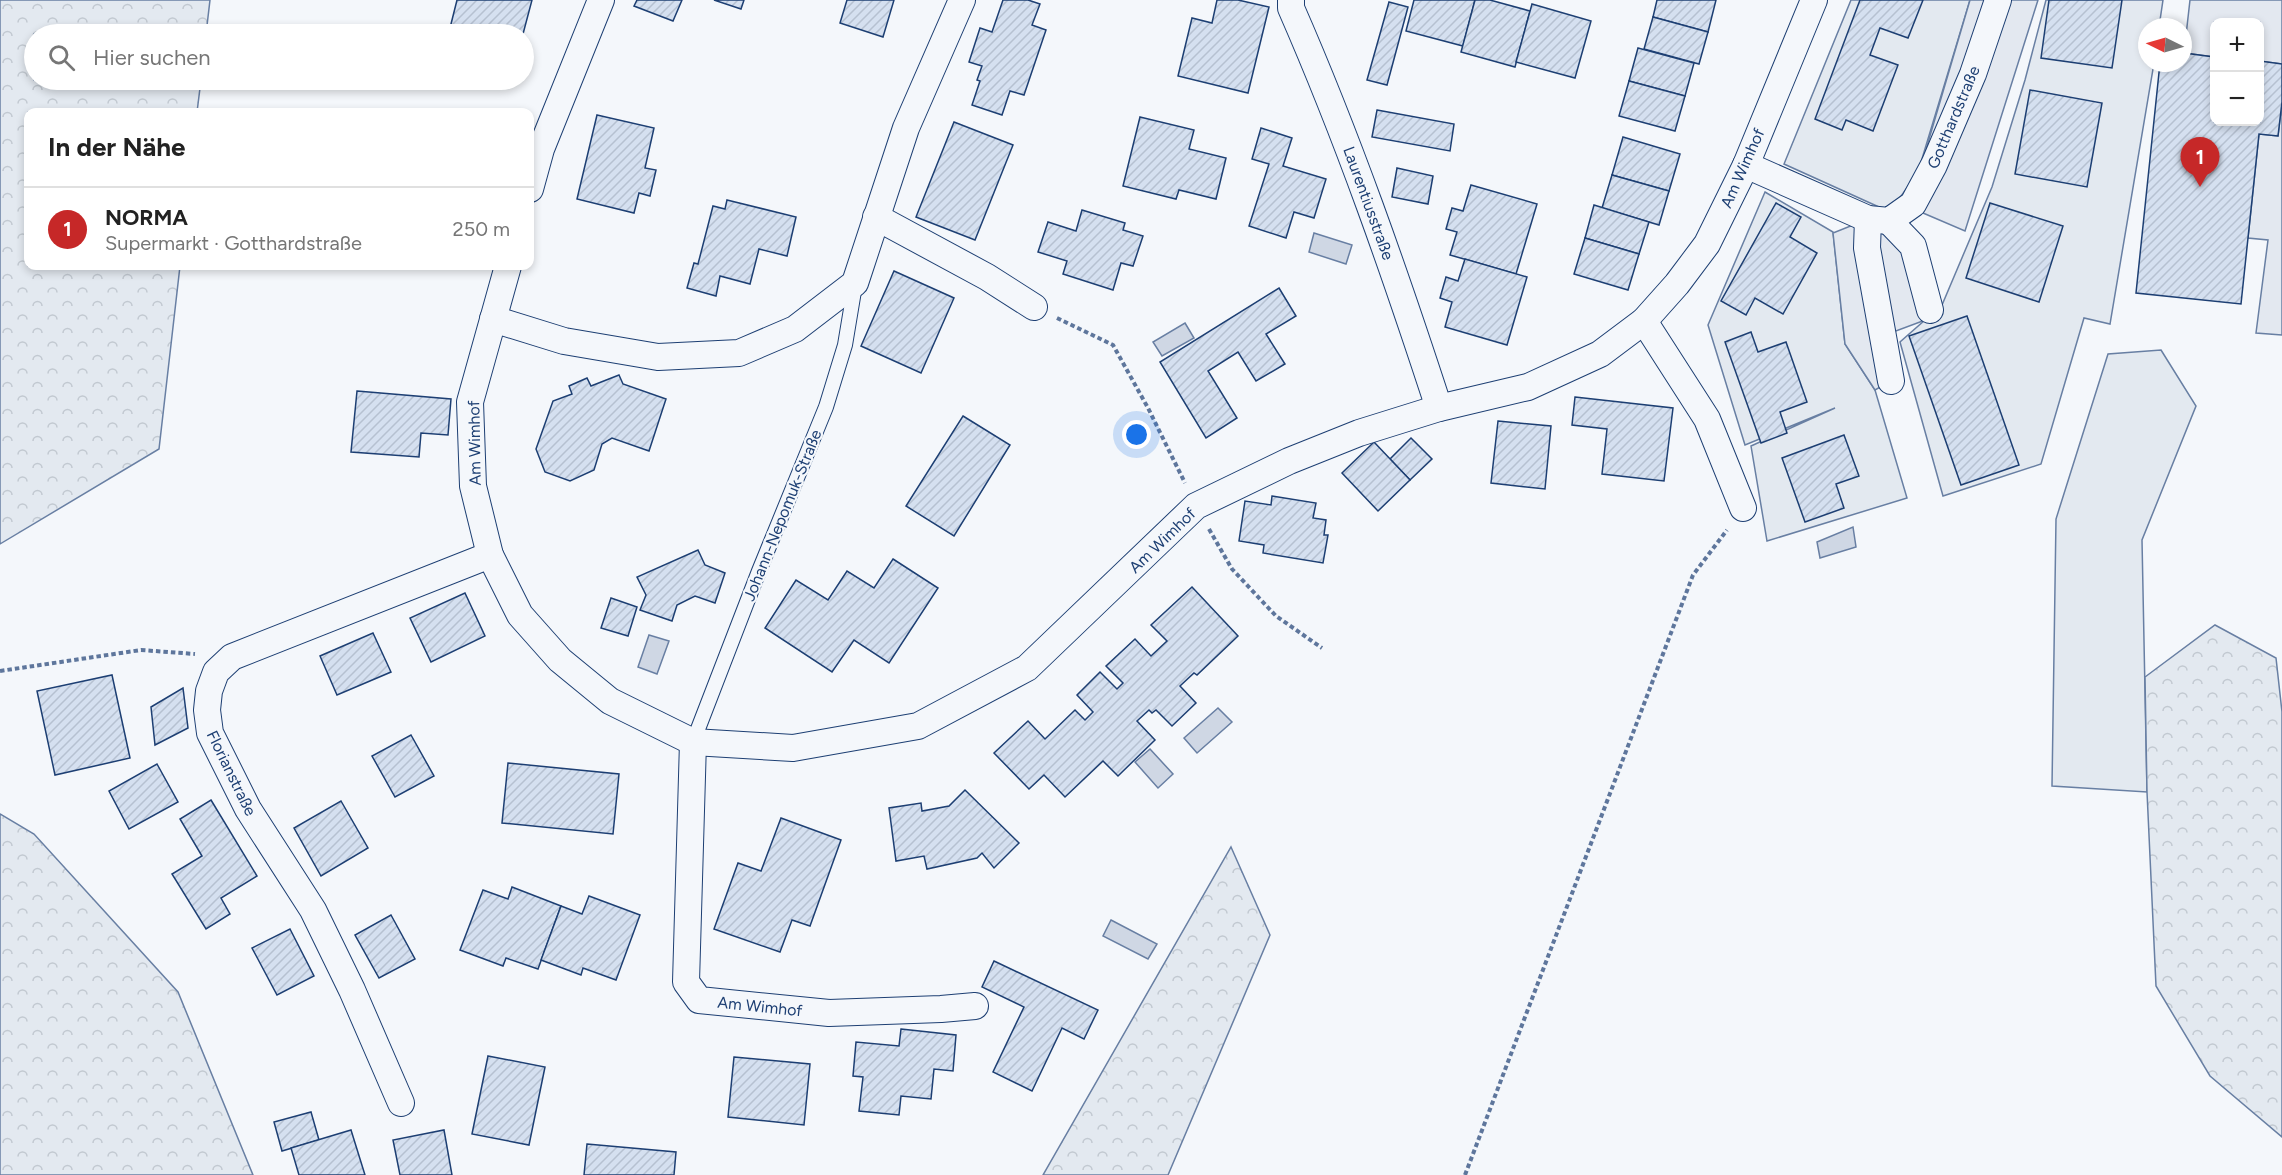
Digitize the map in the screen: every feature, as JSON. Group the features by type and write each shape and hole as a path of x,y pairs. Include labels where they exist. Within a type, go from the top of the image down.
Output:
{"street":[{"path":"534,174 541,149 602,0"},
{"name":"Johann-Nepomuk-Straße","path":"855,283 906,128 962,0"},
{"name":"Laurentiusstraße","path":"1291,0 1291,8 1359,172 1439,408"},
{"name":"Am Wimhof","path":"507,270 470,402 473,486 490,555 520,615 560,660 610,701 693,742 793,748 918,726 1027,668 1196,506 1289,461 1359,433 1439,408 1528,387 1600,354 1644,321 1677,284 1707,244 1746,165 1814,0"},
{"name":"Gotthardstraße","path":"1878,220 1913,204 1934,165 1973,74 1998,0"},
{"path":"1746,165 1878,220 1913,246 1930,310"},
{"path":"876,217 987,277 1034,308"},
{"path":"1878,220 1867,248 1892,381"},
{"path":"493,319 564,341 658,357 739,353 795,329 855,283"},
{"path":"1644,321 1707,419 1743,508"},
{"name":"Florianstraße","path":"401,1103 352,990 313,910 248,808 210,733 207,710 209,691 216,672 232,657 490,555"},
{"name":"Am Wimhof","path":"693,742 686,982 699,1000 829,1013 975,1006"}],"lane":[{"name":"Johann-Nepomuk-Straße","path":"693,742 826,407 845,345 855,283"}],"path":[{"path":"1034,308 1113,345 1148,408 1196,506 1232,569 1276,616 1322,648"},
{"path":"1465,1175 1693,574 1743,508"},
{"path":"0,672 141,650 232,657"}],"green space":[{"path":"0,0 210,0 207,24 24,24 24,90 200,90 198,108 24,108 24,270 180,270 159,449 0,544"},
{"path":"1851,0 1970,0 1918,172 1890,212 1784,164"},
{"path":"2046,0 2163,0 2160,18 2138,18 2138,72 2152,72 2110,324 2084,318 2041,464 1943,496 1900,342 1942,305 1992,187 2025,80"},
{"path":"1765,192 1833,232 1845,344 1875,390 1907,498 1767,541 1751,446 1835,408 1745,445 1708,325"},
{"path":"2161,350 2196,406 2142,540 2147,792 2052,786 2056,519 2108,354"},
{"path":"2215,625 2276,658 2282,712 2282,1137 2210,1076 2156,986 2147,792 2145,677"},
{"path":"0,814 34,834 178,992 253,1175 0,1175"},
{"path":"1231,847 1270,935 1168,1175 1043,1175"}],"shaded area":[{"path":"1970,0 2038,0 1965,231 1909,207"},
{"path":"2190,0 2282,0 2282,64 2264,62 2264,18 2210,18 2210,56 2192,54 2192,18 2188,18"},
{"path":"2282,102 2282,335 2256,333 2268,240 2248,238 2259,134 2278,136"},
{"path":"1868,219 1896,228 1928,319 1893,332 1891,381 1875,390 1845,344 1833,233"},
{"path":"1314,233 1352,245 1346,264 1309,252"},
{"path":"1185,323 1194,338 1162,356 1153,342"},
{"path":"1853,527 1856,547 1820,558 1817,542"},
{"path":"649,635 669,641 657,674 638,667"},
{"path":"1218,708 1232,722 1197,753 1184,738"},
{"path":"1150,749 1173,774 1158,788 1135,762"},
{"path":"1111,920 1157,944 1148,959 1103,936"}],"building":[{"path":"457,0 532,0 526,24 451,24"},
{"path":"637,0 682,0 673,21 634,6"},
{"path":"714,0 744,0 741,9"},
{"path":"847,0 894,0 883,37 840,23"},
{"path":"1003,0 1028,0 1040,4 1032,25 1046,30 1024,95 1010,91 1002,115 972,105 982,66 969,62 980,28 992,32"},
{"path":"1217,0 1238,0 1269,7 1248,93 1178,76 1192,18 1212,23"},
{"path":"1414,0 1475,0 1463,46 1406,31"},
{"path":"1475,0 1490,0 1530,11 1515,67 1461,52"},
{"path":"1657,0 1716,0 1708,32 1653,17"},
{"path":"1860,0 1923,0 1908,38 1880,28 1870,55 1898,65 1873,131 1846,120 1842,130 1815,119"},
{"path":"2049,0 2122,0 2112,68 2041,58"},
{"path":"1389,2 1408,7 1387,85 1367,80"},
{"path":"1532,4 1591,21 1575,78 1516,62"},
{"path":"1653,17 1708,32 1699,64 1644,49"},
{"path":"1638,48 1694,63 1685,96 1629,81"},
{"path":"2192,54 2210,56 2210,126 2264,126 2264,62 2282,64 2282,102 2278,136 2259,134 2241,304 2136,293 2159,72 2192,72"},
{"path":"1629,81 1685,96 1675,131 1619,116"},
{"path":"2030,90 2102,103 2087,187 2015,174"},
{"path":"1377,110 1454,124 1450,151 1372,137"},
{"path":"597,115 654,128 645,168 656,170 650,196 639,193 634,213 577,199"},
{"path":"1140,117 1194,130 1189,149 1226,158 1216,199 1179,190 1176,199 1123,186"},
{"path":"954,122 1013,145 975,240 916,217"},
{"path":"1261,128 1292,138 1283,166 1326,179 1314,218 1294,212 1286,238 1249,226 1269,164 1252,159"},
{"path":"1623,137 1680,154 1669,191 1612,175"},
{"path":"1397,168 1433,176 1428,204 1392,197"},
{"path":"1612,175 1669,191 1659,225 1602,208"},
{"path":"1471,185 1537,204 1516,274 1450,255 1457,232 1446,229 1452,208 1463,211"},
{"path":"727,200 796,217 787,256 759,249 750,284 720,276 716,296 687,288 694,263 698,264 713,206 725,209"},
{"path":"1776,203 1801,217 1790,237 1817,253 1783,314 1755,298 1746,315 1721,301"},
{"path":"1990,203 2063,226 2039,302 1966,278"},
{"path":"1594,205 1649,222 1639,254 1585,238"},
{"path":"1082,210 1125,223 1123,230 1143,236 1133,266 1121,263 1113,290 1063,274 1067,261 1038,252 1048,222 1076,231"},
{"path":"1585,238 1639,254 1628,290 1574,274"},
{"path":"1465,259 1527,277 1507,345 1445,327 1452,302 1440,298 1446,277 1458,281"},
{"path":"894,271 954,298 921,373 861,346"},
{"path":"1279,288 1296,316 1266,334 1285,364 1256,381 1238,352 1208,371 1237,418 1206,438 1160,362"},
{"path":"1967,316 2019,465 1961,485 1909,336"},
{"path":"1751,332 1758,352 1786,342 1807,402 1780,412 1787,433 1761,443 1725,342"},
{"path":"619,375 623,384 666,399 649,451 612,438 602,444 594,470 570,481 545,472 536,449 553,401 572,394 569,386 587,378 591,386"},
{"path":"357,391 451,399 448,435 421,433 419,457 351,452"},
{"path":"1575,397 1673,408 1664,481 1602,474 1607,429 1572,425"},
{"path":"963,416 1010,445 954,536 906,506"},
{"path":"1498,421 1551,426 1545,489 1491,483"},
{"path":"1844,435 1859,476 1836,484 1844,508 1805,522 1782,458"},
{"path":"1411,438 1432,459 1410,480 1390,459"},
{"path":"1374,442 1410,480 1378,511 1342,473"},
{"path":"1272,496 1316,503 1313,518 1326,520 1324,535 1328,535 1323,563 1263,553 1264,545 1239,541 1245,501 1271,505"},
{"path":"698,550 705,565 725,573 715,603 695,596 677,605 672,621 640,610 646,595 637,577"},
{"path":"893,559 938,588 889,663 854,640 832,672 765,628 796,580 828,600 847,571 874,588"},
{"path":"1192,587 1238,636 1197,675 1194,673 1180,686 1196,703 1172,726 1156,710 1152,713 1149,710 1137,721 1155,740 1118,776 1103,761 1065,797 1044,775 1029,789 994,753 1028,721 1045,739 1075,710 1085,720 1093,712 1077,695 1100,672 1117,689 1123,683 1106,666 1135,639 1151,656 1167,641 1151,625"},
{"path":"465,593 485,636 431,662 410,618"},
{"path":"611,598 637,607 628,636 601,628"},
{"path":"373,633 391,672 337,695 320,656"},
{"path":"112,675 130,758 55,775 37,691"},
{"path":"183,688 188,728 155,745 151,707"},
{"path":"411,735 434,776 395,797 372,756"},
{"path":"508,763 619,774 613,834 502,823"},
{"path":"157,764 178,802 129,829 109,791"},
{"path":"965,790 1019,843 994,868 982,853 977,858 927,869 924,856 896,861 889,808 921,803 922,811 949,806"},
{"path":"211,800 257,876 221,898 230,914 206,929 172,874 202,856 180,819"},
{"path":"341,801 368,848 321,876 294,828"},
{"path":"781,818 841,840 810,926 792,920 780,952 714,929 738,863 761,871"},
{"path":"512,887 561,906 538,969 506,958 503,966 460,950 483,890 508,899"},
{"path":"589,896 640,915 616,980 583,968 581,975 541,960 561,906 582,914"},
{"path":"391,915 415,959 379,978 355,935"},
{"path":"290,929 314,976 277,995 252,948"},
{"path":"994,961 1098,1010 1084,1039 1062,1028 1032,1091 993,1072 1024,1007 982,987"},
{"path":"901,1029 956,1035 953,1071 934,1069 931,1099 901,1096 899,1115 859,1111 863,1077 853,1076 856,1042 899,1046"},
{"path":"488,1056 545,1067 529,1145 472,1134"},
{"path":"734,1057 810,1064 804,1125 728,1117"},
{"path":"311,1112 319,1140 282,1151 274,1122"},
{"path":"351,1130 365,1175 299,1175 291,1148"},
{"path":"444,1130 452,1175 400,1175 393,1140"},
{"path":"587,1144 676,1152 674,1175 584,1175"}],"place":[{"name":"NORMA","path":"2200,187"}]}
